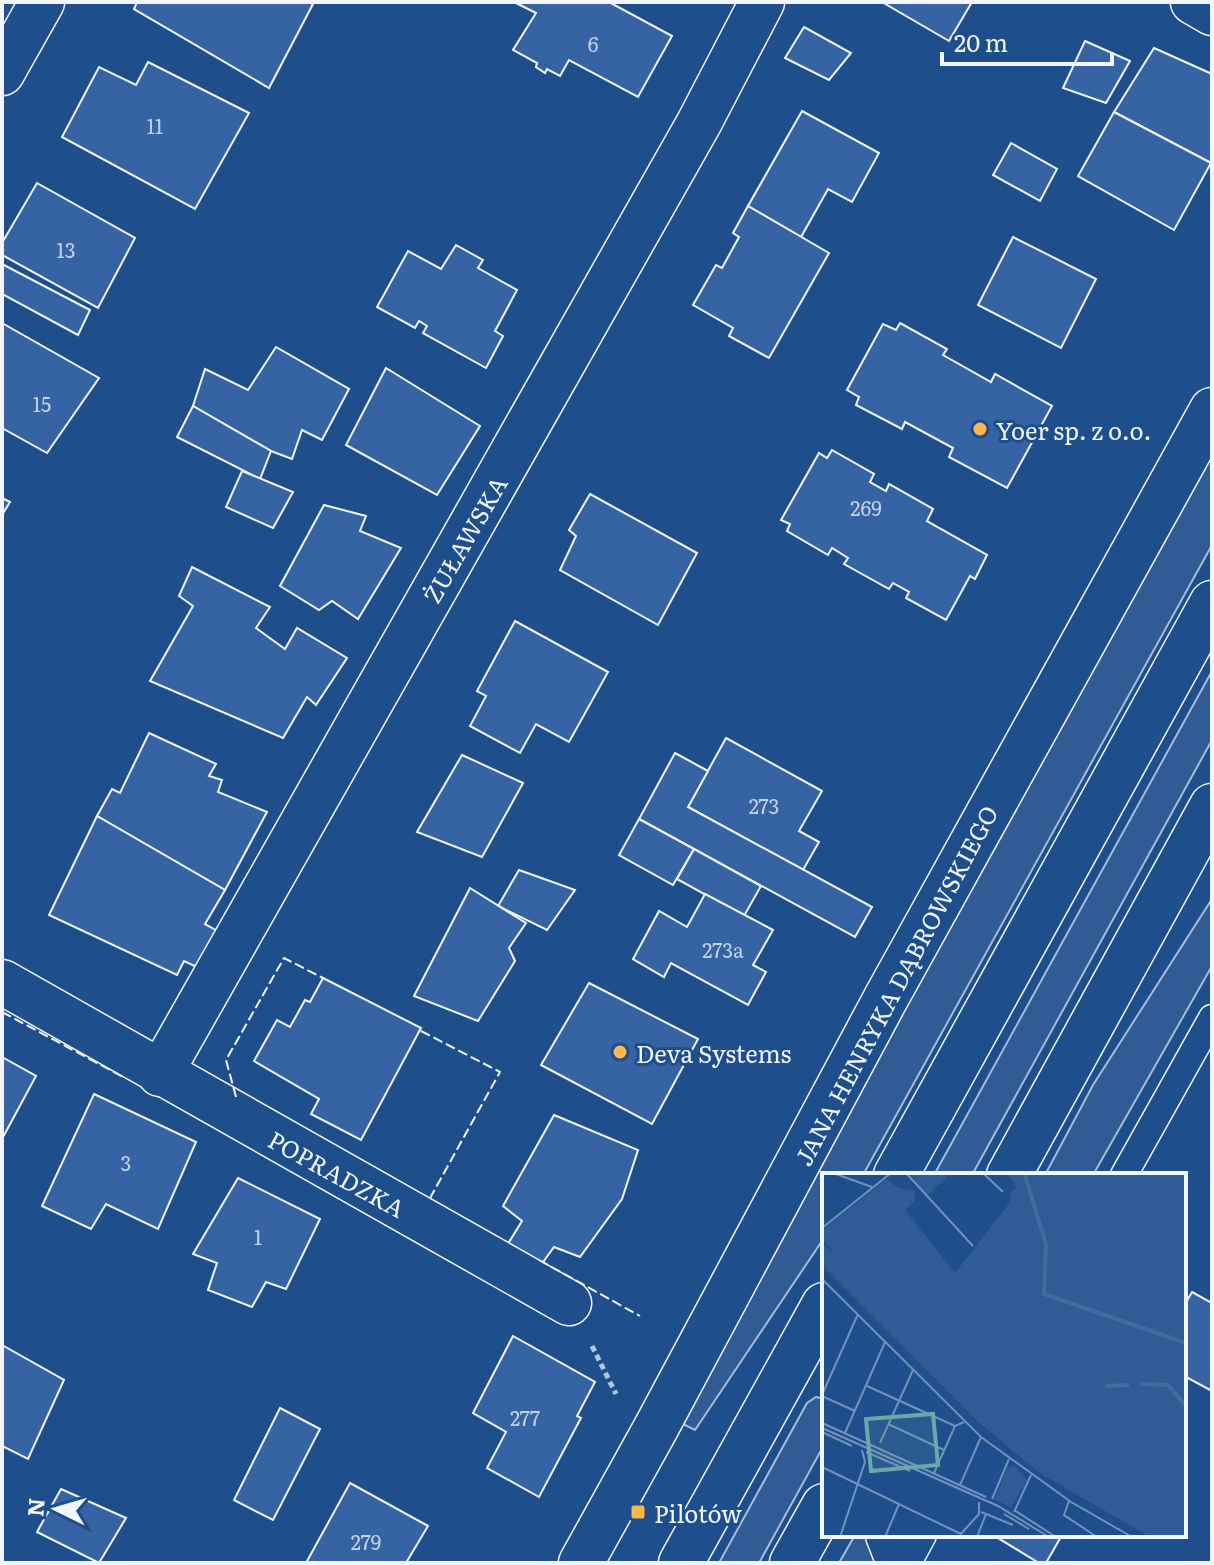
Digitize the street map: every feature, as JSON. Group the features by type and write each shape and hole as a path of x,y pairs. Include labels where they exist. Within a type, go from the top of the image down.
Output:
{"street":[{"path":"2,73 42,2"},
{"name":"ŻUŁAWSKA","path":"160,1074 699,123 762,2"},
{"path":"1193,2 1212,13"},
{"name":"JANA HENRYKA DĄBROWSKIEGO","path":"581,1563 886,998 1212,410"},
{"path":"897,1173 1212,603"},
{"path":"1010,1173 1212,806"},
{"name":"POPRADZKA","path":"2,982 569,1303"},
{"path":"681,1563 822,1309"},
{"path":"792,1563 822,1510"},
{"path":"889,1537 899,1563"}],"lane":[{"path":"1125,1173 1212,1018"},
{"path":"908,1563 922,1537"}],"path":[{"path":"569,1303 618,1397"}],"shaded area":[{"path":"1212,437 1212,545 864,1173 822,1173 822,1241 695,1430 677,1421"},
{"path":"1212,671 1212,740 973,1173 935,1173"},
{"path":"1212,899 1212,966 1094,1173 1046,1173 1093,1085"},
{"path":"816,1397 822,1398 822,1449 759,1563 719,1563 807,1403"},
{"path":"854,1537 868,1537 876,1563 839,1563"}],"building":[{"path":"137,2 313,4 269,88 134,9"},
{"path":"514,2 609,2 672,36 638,97 569,60 560,76 547,69 545,73 536,67 537,63 513,50 536,13"},
{"path":"882,2 972,2 949,41"},
{"path":"804,27 851,53 829,80 785,58"},
{"path":"1085,41 1130,61 1106,103 1063,88"},
{"path":"1154,48 1212,74 1211,163 1114,112"},
{"path":"148,62 249,113 195,209 62,137 99,67 136,85"},
{"path":"802,111 879,153 852,202 828,189 801,237 748,206"},
{"path":"1114,112 1211,163 1174,230 1078,176"},
{"path":"1011,143 1057,169 1040,201 993,175"},
{"path":"37,183 135,238 98,308 2,255 2,243"},
{"path":"748,206 829,253 769,358 729,336 733,328 693,305 716,265 722,268 739,237 733,233"},
{"path":"1013,237 1096,279 1061,348 978,305"},
{"path":"456,245 483,260 478,268 517,290 495,331 503,336 486,368 423,333 427,326 419,321 415,328 377,307 408,251 441,269"},
{"path":"2,264 90,310 78,335 2,294"},
{"path":"2,323 99,378 47,453 2,428"},
{"path":"900,323 947,349 943,355 991,382 995,374 1052,406 1007,488 949,457 953,448 905,422 902,429 856,405 859,397 847,390 883,324 896,330"},
{"path":"276,347 349,389 322,440 302,430 292,459 271,451 193,406 205,369 248,390"},
{"path":"386,368 480,426 437,495 346,445"},
{"path":"193,406 271,451 260,479 177,437"},
{"path":"832,450 874,474 870,482 886,491 889,484 933,509 927,521 987,555 975,579 970,576 946,620 906,598 909,592 893,583 889,589 844,564 848,558 832,548 828,555 787,531 790,524 781,520 819,453 827,458"},
{"path":"242,471 293,492 273,528 226,507"},
{"path":"590,494 697,553 658,625 560,570 576,536 569,530"},
{"path":"2,498 10,502 2,515"},
{"path":"324,505 366,516 360,531 401,548 358,619 332,601 319,610 280,586"},
{"path":"192,567 270,607 256,628 285,649 297,628 347,658 316,705 307,697 283,738 150,681 193,606 179,596"},
{"path":"515,621 608,672 569,742 536,724 520,753 470,726 486,696 477,691"},
{"path":"149,733 216,764 209,776 222,780 218,792 267,812 225,890 97,816 112,789 120,793"},
{"path":"726,738 822,791 799,831 819,842 803,870 688,807"},
{"path":"675,753 708,771 688,807 872,907 855,937 639,819"},
{"path":"462,755 523,783 482,857 417,832"},
{"path":"97,816 225,890 205,924 223,934 199,968 184,961 177,975 49,915"},
{"path":"639,819 694,849 673,885 619,855"},
{"path":"694,849 761,886 744,916 677,879"},
{"path":"519,870 575,890 547,930 498,906"},
{"path":"470,888 526,923 509,948 515,961 478,1021 414,996"},
{"path":"705,894 773,930 753,965 766,972 748,1005 671,963 664,977 633,959 659,911 687,927"},
{"path":"323,978 421,1028 361,1140 311,1114 319,1099 254,1061 277,1020 290,1027 305,1000 310,1002"},
{"name":"Deva Systems","path":"589,983 698,1039 652,1124 541,1065"},
{"path":"2,1057 36,1076 2,1139"},
{"path":"94,1094 196,1142 158,1229 106,1204 91,1229 42,1206"},
{"path":"554,1115 638,1150 622,1199 580,1257 554,1247 541,1265 506,1247 522,1221 503,1206"},
{"path":"238,1178 320,1219 286,1289 266,1282 252,1307 208,1290 217,1263 193,1254"},
{"path":"1192,1292 1212,1303 1212,1391 1186,1377 1186,1302"},
{"path":"513,1336 595,1382 577,1416 581,1418 539,1497 487,1468 506,1432 473,1413"},
{"path":"2,1345 64,1380 28,1459 2,1446"},
{"path":"280,1408 320,1429 273,1520 234,1500"},
{"path":"350,1483 428,1526 406,1563 306,1563"},
{"path":"61,1489 126,1518 99,1563 37,1532"},
{"path":"996,1537 1061,1537 1046,1563 1039,1563"}],"fence":[{"path":"236,1097 226,1060 284,958 323,978"},
{"path":"2,1012 125,1078"},
{"path":"421,1031 500,1072 429,1200"},
{"path":"539,1260 640,1316"}],"place":[{"name":"Yoer sp. z o.o.","path":"980,429"},
{"name":"Deva Systems","path":"620,1052"},
{"name":"Pilotów","path":"638,1512"}]}
